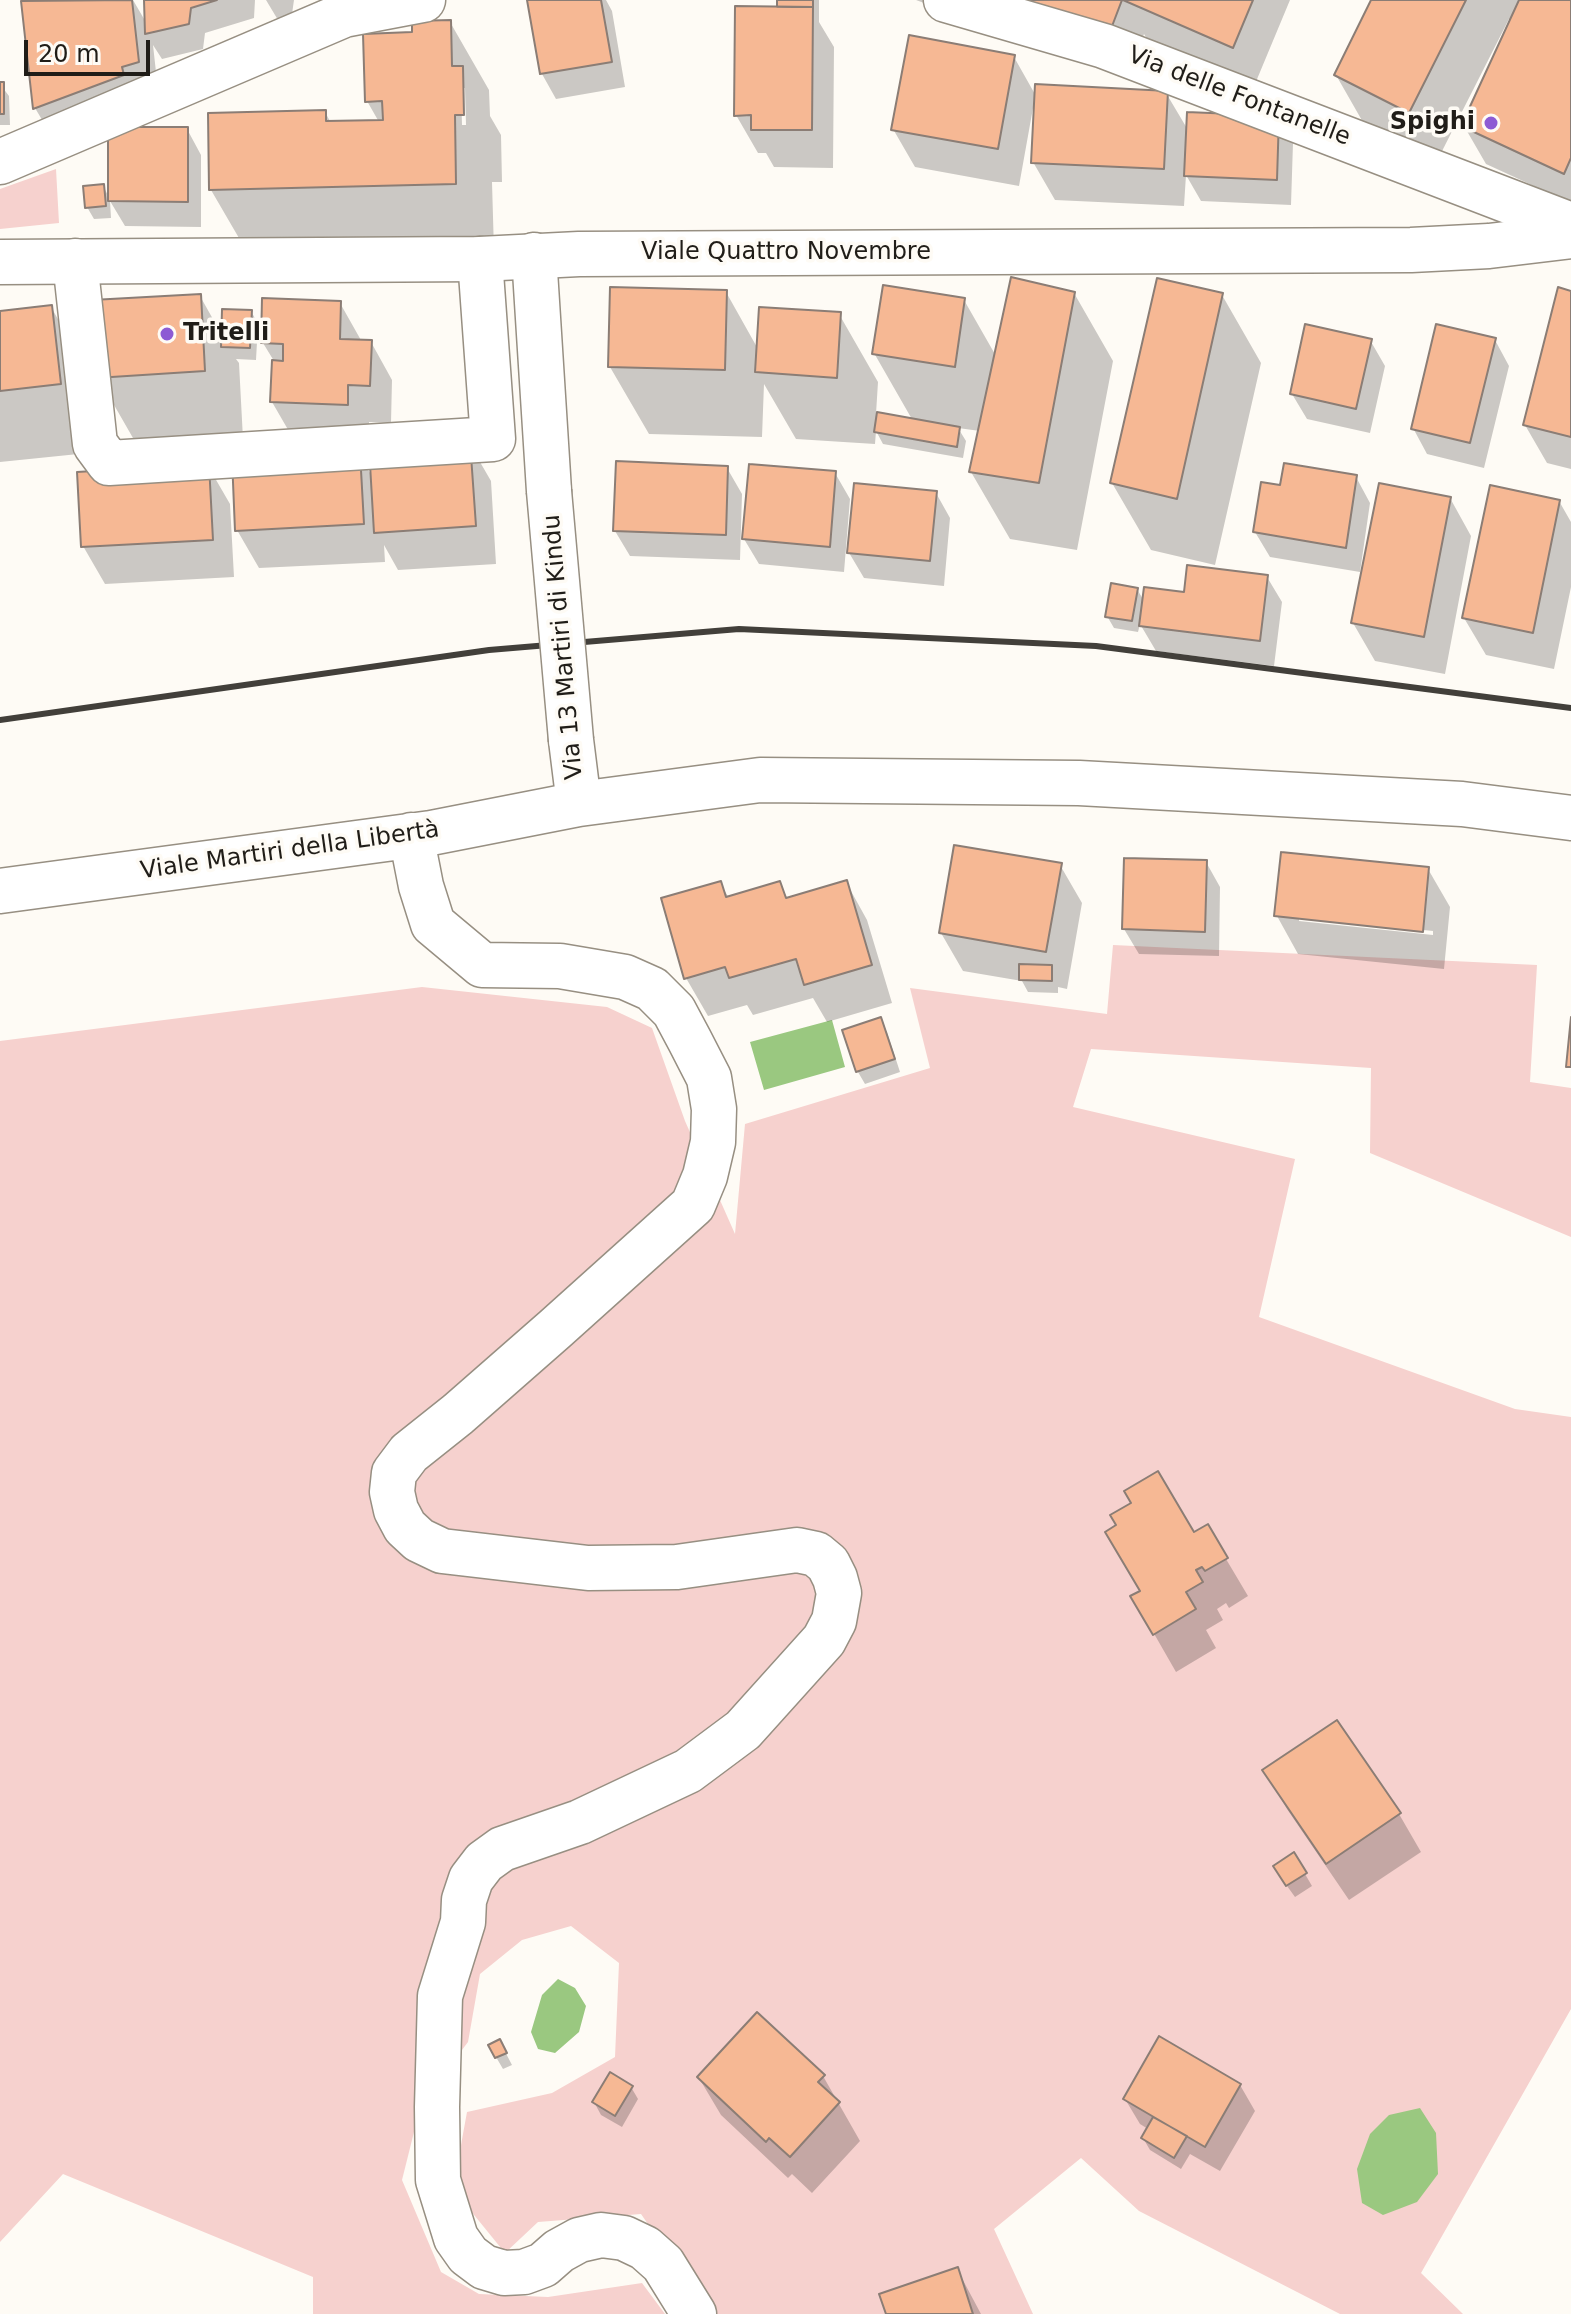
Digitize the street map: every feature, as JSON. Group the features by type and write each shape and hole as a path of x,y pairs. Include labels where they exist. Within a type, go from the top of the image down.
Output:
{"street":[{"path":"0,162 344,15 423,0"},
{"name":"Via delle Fontanelle","path":"946,0 1104,46 1571,225"},
{"name":"Viale Quattro Novembre","path":"0,262 480,259 534,255 1411,250 1489,246 1571,236"},
{"name":"Via 13 Martiri di Kindu","path":"534,255 549,491 579,804 760,780 1079,783 1462,804 1571,818"},
{"path":"75,261 95,444 109,463 493,439 480,259"},
{"name":"Viale Martiri della Libertà","path":"0,891 411,835 579,804"},
{"path":"411,835 421,886 433,924 482,965 560,966 625,977 652,989 674,1011 709,1078 714,1109 713,1142 705,1176 693,1205 545,1338 409,1453 394,1473 392,1492 396,1510 405,1527 419,1540 442,1551 574,1567 677,1567 797,1550 816,1554 828,1564 839,1593 834,1621 824,1640 743,1730 688,1771 580,1822 502,1849 484,1862 471,1879 464,1900 463,1922 440,1996 438,2180 456,2238 468,2255 484,2267 504,2273 524,2272 543,2265 579,2240 601,2235 624,2238 645,2248 663,2264 694,2314"}],"shaded area":[{"path":"56,169 59,223 0,229 0,189"},
{"path":"1113,945 1537,965 1530,1082 1571,1088 1571,1237 1370,1153 1371,1068 1091,1049 1073,1107 1295,1159 1259,1317 1515,1409 1571,1417 1571,2009 1421,2273 1463,2314 1340,2314 1139,2211 1081,2158 994,2229 1033,2314 710,2314 641,2214 538,2222 505,2253 453,2189 467,2112 552,2093 615,2057 619,1963 571,1926 522,1940 480,1974 468,2042 421,2104 402,2180 441,2272 479,2294 548,2297 642,2283 665,2314 313,2314 313,2277 63,2174 0,2242 0,1041 422,987 607,1007 652,1028 685,1121 735,1234 745,1124 930,1068 910,988 1107,1014"},
{"path":"832,1020 845,1067 764,1090 750,1042"},
{"path":"558,1979 575,1988 586,2006 579,2032 555,2053 538,2049 531,2032 542,1995"},
{"path":"1420,2108 1436,2133 1438,2174 1417,2202 1383,2215 1362,2203 1357,2169 1370,2134 1389,2115"}],"building":[{"path":"132,0 139,62 122,67 124,75 33,109 21,1"},
{"path":"144,0 217,0 191,8 189,24 145,34"},
{"path":"527,0 601,0 612,62 540,74"},
{"path":"777,0 813,0 813,7 777,7"},
{"path":"993,0 1122,0 1106,42"},
{"path":"1123,0 1253,0 1233,48"},
{"path":"1371,0 1466,0 1409,113 1334,75"},
{"path":"1519,0 1571,0 1571,158 1564,174 1461,126"},
{"path":"735,6 813,7 812,130 751,130 751,115 734,116"},
{"path":"451,20 452,66 463,66 464,115 455,115 456,184 209,190 208,113 326,110 326,121 383,120 382,101 365,102 363,34 412,32 412,21"},
{"path":"909,35 1015,55 998,149 891,130"},
{"path":"0,82 4,82 4,114 0,114"},
{"path":"1035,84 1168,91 1164,169 1031,163"},
{"path":"1187,112 1279,116 1277,180 1184,176"},
{"path":"108,127 188,127 188,202 108,201"},
{"path":"104,184 106,206 85,208 83,186"},
{"path":"1011,277 1075,292 1039,483 969,472"},
{"path":"1157,278 1223,293 1177,499 1110,483"},
{"path":"883,285 965,298 955,367 872,354"},
{"path":"610,287 727,290 725,370 608,367"},
{"path":"1558,287 1571,291 1571,437 1523,425"},
{"path":"201,294 205,371 96,378 92,300"},
{"path":"262,298 341,301 340,339 372,340 370,386 348,385 348,405 270,402 272,360 283,361 283,344 261,343"},
{"path":"52,305 61,384 0,391 0,311"},
{"path":"759,307 841,312 837,378 755,372"},
{"path":"222,309 252,310 250,348 221,347"},
{"path":"1305,324 1372,339 1356,409 1290,394"},
{"path":"1436,324 1496,338 1470,443 1411,429"},
{"path":"877,412 960,427 957,447 874,432"},
{"path":"470,441 476,526 374,533 369,447"},
{"path":"360,452 364,524 235,531 232,458"},
{"path":"616,461 728,466 726,535 613,531"},
{"path":"1284,463 1357,475 1346,548 1253,532 1261,482 1280,485"},
{"path":"209,464 213,540 81,547 77,472"},
{"path":"749,464 836,471 830,547 742,539"},
{"path":"854,483 937,491 930,561 847,553"},
{"path":"1379,483 1451,497 1424,637 1351,623"},
{"path":"1490,485 1560,500 1533,633 1462,618"},
{"path":"1187,565 1268,575 1260,641 1139,626 1144,587 1184,592"},
{"path":"1111,583 1138,588 1132,621 1105,617"},
{"path":"954,845 1062,863 1046,952 939,933"},
{"path":"1281,852 1429,867 1423,932 1274,916"},
{"path":"1124,858 1207,860 1205,932 1122,929"},
{"path":"847,880 872,965 804,985 796,959 729,978 725,967 684,979 661,898 721,881 726,897 780,881 786,898"},
{"path":"1019,964 1052,965 1052,981 1019,980"},
{"path":"881,1017 895,1059 856,1072 842,1030"},
{"path":"1571,1017 1571,1067 1566,1067"},
{"path":"1158,1471 1194,1532 1208,1524 1228,1558 1205,1571 1202,1567 1196,1570 1203,1582 1186,1592 1196,1609 1153,1635 1130,1596 1140,1591 1105,1532 1116,1525 1110,1515 1131,1503 1124,1491"},
{"path":"1337,1720 1401,1813 1326,1864 1262,1770"},
{"path":"1294,1852 1307,1873 1286,1886 1273,1866"},
{"path":"757,2012 825,2075 818,2082 840,2102 790,2157 769,2138 766,2142 697,2077"},
{"path":"1159,2036 1241,2084 1205,2147 1123,2099"},
{"path":"500,2039 507,2053 495,2058 488,2045"},
{"path":"610,2072 633,2086 615,2116 592,2102"},
{"path":"1153,2117 1187,2136 1174,2158 1141,2138"},
{"path":"958,2267 973,2314 886,2314 879,2294"}],"railway":[{"path":"0,720 489,650 739,629 1096,646 1571,708"}],"place":[{"name":"Spighi","path":"1491,123"},
{"name":"Tritelli","path":"167,334"}]}
